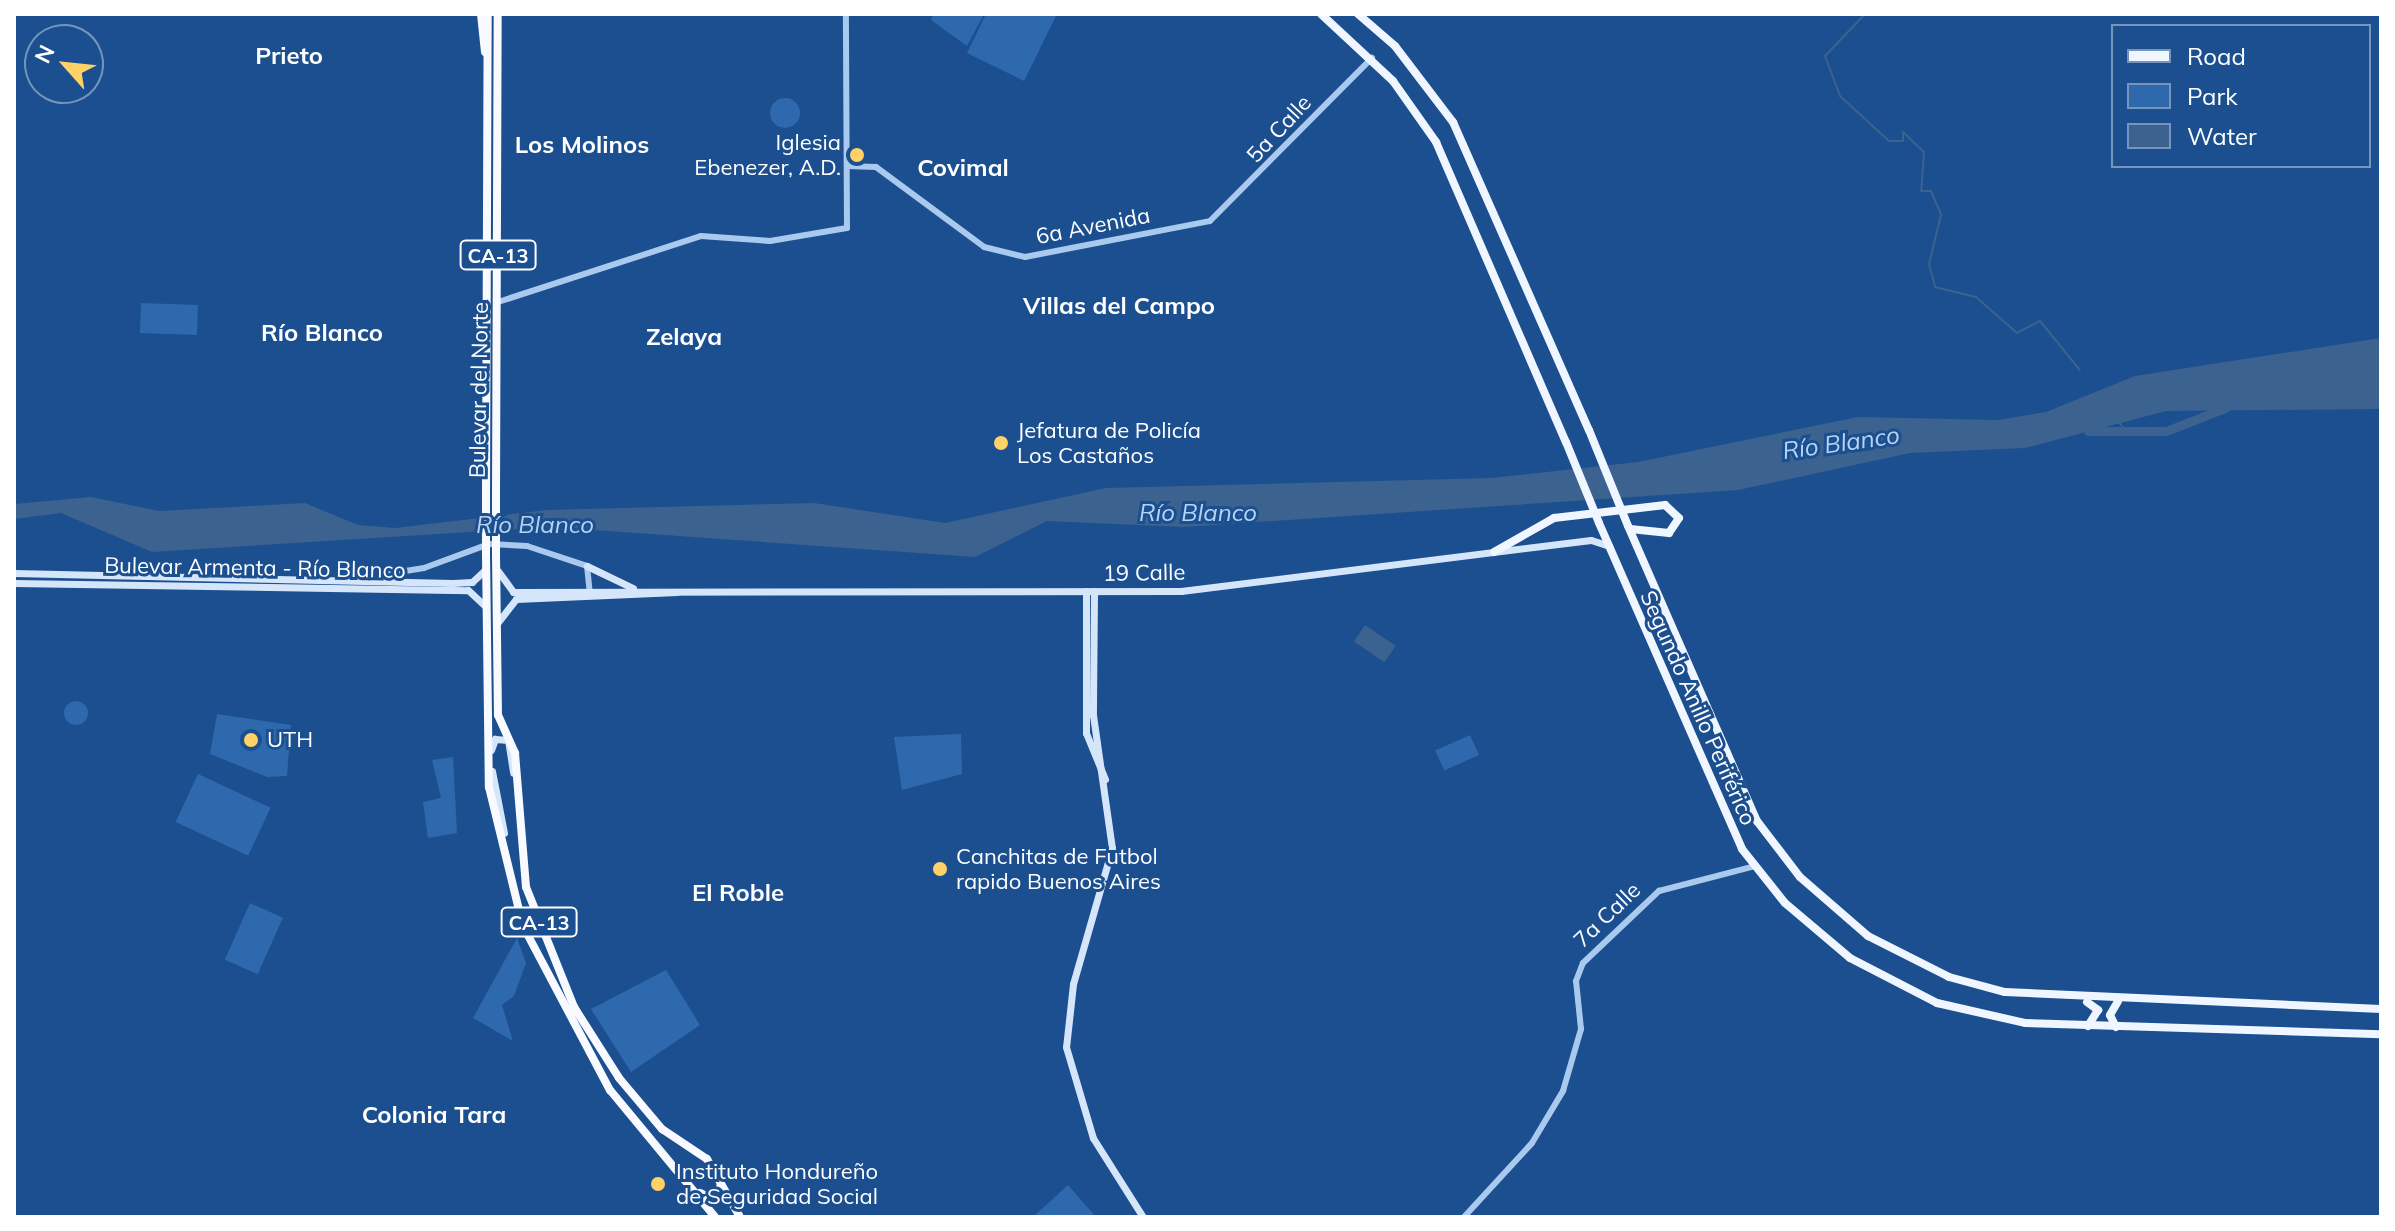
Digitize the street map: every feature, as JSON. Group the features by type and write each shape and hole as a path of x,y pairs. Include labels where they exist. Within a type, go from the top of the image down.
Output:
{"highway":[{"path":"481,14 488,59"},
{"name":"Bulevar del Norte","path":"488,14 486,497 491,554 496,566 498,715 513,743 523,805 521,871 574,1007 636,1102 707,1159 740,1217"},
{"name":"Bulevar del Norte","path":"497,14 496,496 491,554 486,569 485,737 508,878 553,993 623,1109 715,1217"},
{"path":"553,993 625,1108 690,1185 712,1201 721,1197 721,1184 703,1163 663,1135 636,1102"}],"main road":[{"name":"Segundo Anillo Periférico","path":"1321,14 1372,58 1411,105 1458,185 1700,765 1755,866 1816,931 1909,991 1985,1017 2087,1026 2381,1034"},
{"name":"Segundo Anillo Periférico","path":"1358,14 1404,56 1453,122 1589,430 1739,789 1771,843 1816,894 1868,936 1949,977 2086,1001 2381,1009"},
{"path":"1494,552 1554,518 1675,508 1678,527 1656,535 1645,546 1646,566"},
{"path":"1591,540 1600,525"},
{"path":"1629,527 1656,535"},
{"name":"19 Calle","path":"497,626 516,599 635,589 1090,591 1223,588 1591,540 1609,546"},
{"name":"19 Calle","path":"496,566 513,592 590,593 694,588"},
{"path":"587,566 635,589"},
{"path":"486,569 472,586 486,608"},
{"name":"Bulevar Armenta - Río Blanco","path":"14,578 67,574 268,576 361,578 472,586"},
{"path":"200,585 261,583 268,576"},
{"name":"Bulevar Armenta - Río Blanco","path":"14,578 371,588 472,586"},
{"path":"371,588 423,582"},
{"path":"1090,591 1093,715 1106,781 1110,863 1073,984 1066,1047 1093,1138 1143,1217"},
{"path":"508,878 490,752 498,738 509,748 521,871"},
{"path":"2086,1001 2098,1010 2087,1026"},
{"path":"2116,1027 2110,1015 2118,1001"}],"street":[{"path":"498,302 701,236 770,241 847,228 846,14"},
{"name":"5a Calle","path":"1210,221 1372,58"},
{"name":"6a Avenida","path":"847,166 876,167 984,247 1041,255 1210,221"},
{"path":"361,578 431,565 489,544 527,546 587,566 590,593"},
{"path":"423,582 431,565"},
{"name":"7a Calle","path":"1464,1217 1532,1143 1563,1091 1581,1029 1576,981 1583,963 1659,891 1755,866"}],"green space":[{"path":"934,14 984,14 967,46 931,20"},
{"path":"986,14 1057,14 1024,81 967,53"},
{"path":"785,98 791,99 799,107 799,119 791,127 785,128 779,127 771,119 770,113 771,107 779,99"},
{"path":"141,303 198,305 197,335 140,333"},
{"path":"76,701 85,704 88,713 85,722 76,725 67,722 64,713 67,704"},
{"name":"UTH","path":"217,714 291,725 287,776 267,777 210,754"},
{"path":"961,734 962,774 902,790 894,737"},
{"path":"1470,735 1479,755 1444,771 1435,750"},
{"path":"453,757 457,833 428,838 423,802 441,798 432,760"},
{"path":"198,774 271,808 248,856 176,822"},
{"path":"250,903 283,918 258,974 225,960"},
{"path":"517,938 526,963 514,996 502,1005 513,1041 473,1018"},
{"path":"666,970 700,1025 631,1072 591,1009"},
{"path":"1068,1185 1096,1217 1033,1217"}],"water":[{"path":"2381,338 2381,409 2166,411 2025,448 1910,453 1738,490 1183,527 1047,521 975,557 551,527 152,552 61,513 14,519 14,504 91,497 159,511 305,503 358,525 395,528 547,510 814,503 945,523 1106,488 1491,478 1638,462 1858,417 1998,420 2046,412 2135,376"},
{"path":"1365,625 1396,646 1384,662 1354,642"}],"waterway":[{"path":"1865,14 1825,56 1840,96 1889,141 1903,141 1903,132 1924,152 1921,191 1931,191 1941,215 1929,264 1935,287 1976,297 2017,333 2040,321 2080,370"},
{"name":"Río Blanco","path":"2088,431 2166,431 2225,408"},
{"path":"2118,421 2127,432"}],"place":[{"name":"Iglesia Ebenezer, A.D.","path":"857,155"},
{"name":"Jefatura de Policía Los Castaños","path":"1001,443"},
{"name":"UTH","path":"251,740"},
{"name":"Canchitas de Futbol rapido Buenos Aires","path":"940,869"},
{"name":"Instituto Hondureño de Seguridad Social","path":"658,1184"}],"district":[{"name":"Prieto","path":"289,56"},
{"name":"Los Molinos","path":"582,145"},
{"name":"Covimal","path":"963,168"},
{"name":"Villas del Campo","path":"1119,306"},
{"name":"Río Blanco","path":"322,333"},
{"name":"Zelaya","path":"684,337"},
{"name":"El Roble","path":"738,893"},
{"name":"Colonia Tara","path":"434,1115"}]}
